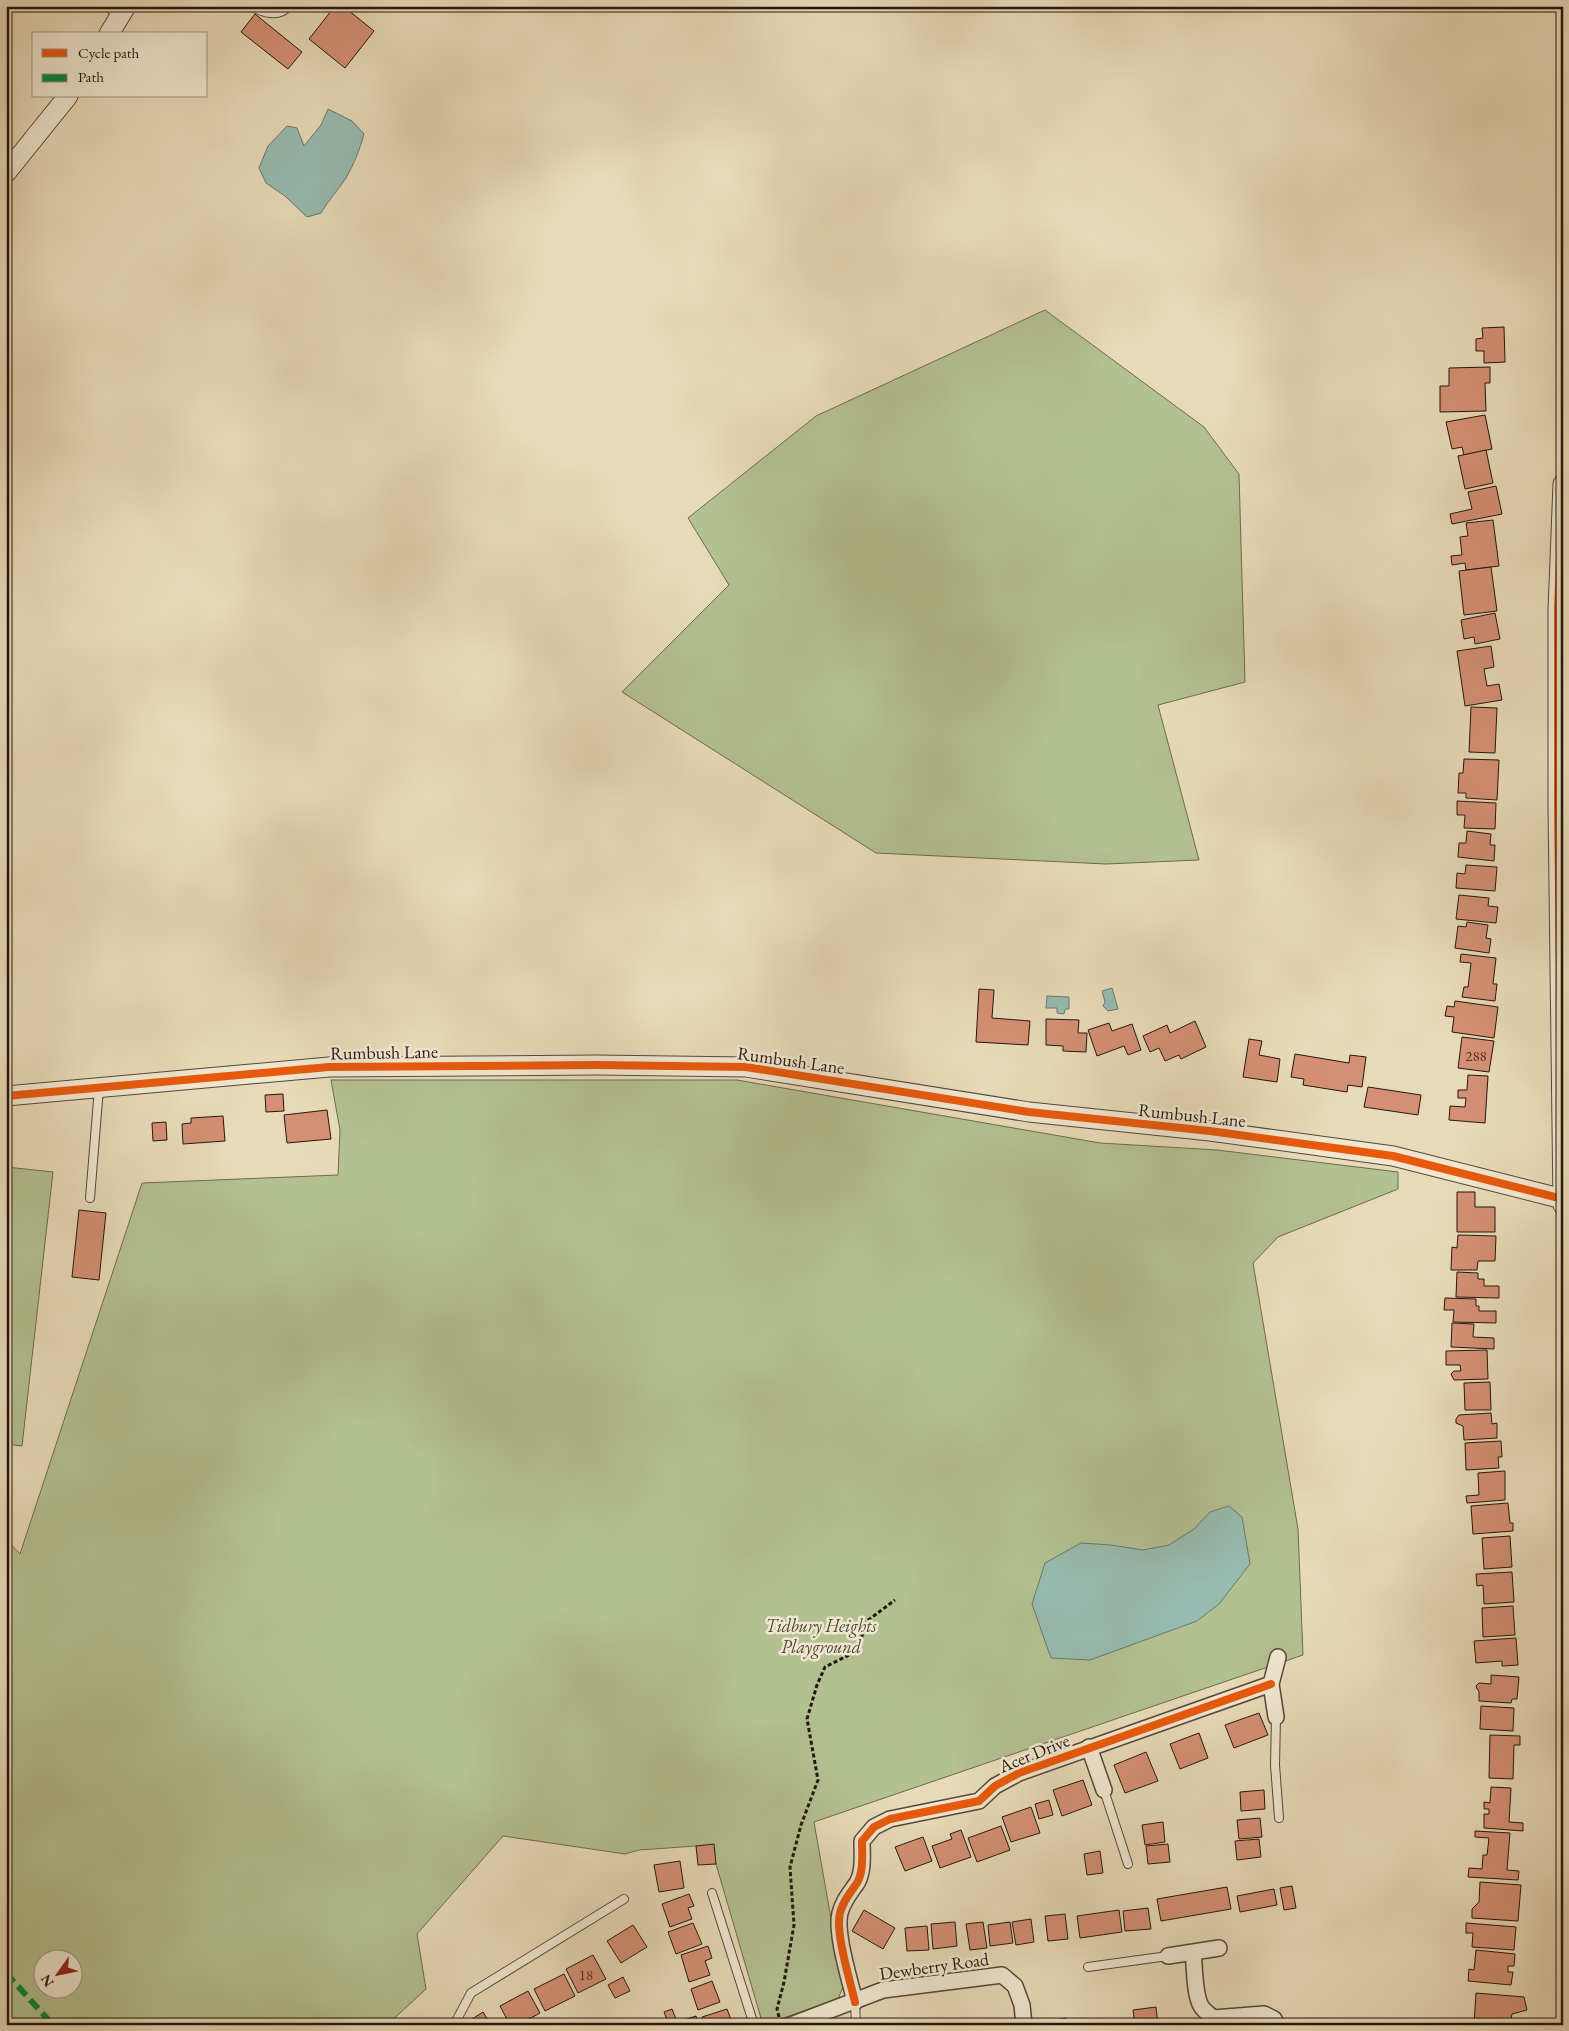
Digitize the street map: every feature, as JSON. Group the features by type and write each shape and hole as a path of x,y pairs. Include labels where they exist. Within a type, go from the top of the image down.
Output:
{"street":[{"path":"110,32 118,10"},
{"path":"6,173 66,98"},
{"path":"1563,484 1558,610 1558,797 1563,1205"},
{"name":"Rumbush Lane","path":"6,1096 329,1068 597,1065 746,1067 1029,1112 1210,1131 1393,1156 1563,1199"},
{"path":"1276,1717 1271,1684 1278,1657"},
{"name":"Acer Drive","path":"855,2002 840,1936 840,1915 848,1894 858,1881 862,1866 862,1841 874,1827 890,1819 979,1802 995,1786 1019,1773 1271,1684"},
{"name":"Acer Drive","path":"1089,1747 1104,1790"},
{"path":"1168,1956 1219,1948"},
{"path":"1193,1953 1201,2005 1213,2018 1264,2014 1274,2019 1277,2025"},
{"name":"Dewberry Road","path":"791,2025 883,1990 1002,1975 1015,1986 1022,2004 1024,2025"}],"lane":[{"path":"251,6 268,14 285,11 290,6"},
{"path":"90,1198 99,1088"},
{"path":"1276,1717 1275,1765 1279,1818"},
{"path":"1104,1790 1128,1864"},
{"path":"712,1893 754,2025"},
{"path":"454,2025 471,1993 624,1899"},
{"path":"1088,1967 1168,1956"},
{"path":"855,2002 856,2025"}],"path":[{"path":"781,2025 777,2009 784,1982 794,1925 790,1867 801,1825 818,1780 806,1719 817,1685 826,1667 849,1655 862,1637 863,1624 894,1600"}],"green space":[{"path":"1045,310 1204,427 1239,474 1245,682 1158,705 1199,860 1106,864 876,853 622,692 729,585 688,518 816,416"},
{"name":"Tidbury Heights Playground","path":"331,1080 737,1080 1100,1143 1217,1150 1398,1172 1398,1189 1278,1237 1253,1263 1298,1529 1303,1655 814,1822 843,1987 838,1999 763,2025 716,1864 696,1846 639,1850 625,1854 503,1836 417,1934 426,1989 387,2025 6,2025 6,1539 20,1554 142,1183 338,1175 340,1130"},
{"path":"6,1167 53,1172 22,1446 6,1444"}],"water":[{"path":"328,109 352,121 364,134 346,178 321,213 307,217 285,196 266,183 259,168 268,146 287,126 297,128 304,146 321,125"},
{"path":"1112,988 1118,1009 1108,1011 1103,1006 1105,1002 1102,991"},
{"path":"1047,996 1069,997 1069,1009 1065,1009 1064,1014 1057,1013 1057,1008 1046,1008"},
{"path":"1229,1506 1242,1517 1250,1564 1219,1604 1197,1621 1090,1660 1051,1658 1032,1604 1045,1563 1081,1543 1143,1550 1169,1545 1194,1529 1210,1512"}],"building":[{"path":"335,6 343,6 374,31 345,68 309,39"},
{"path":"255,14 302,52 288,69 241,32"},
{"path":"1504,327 1505,362 1484,363 1484,351 1476,351 1476,339 1483,338 1482,328"},
{"path":"1490,367 1490,383 1485,383 1486,411 1440,412 1440,386 1449,386 1449,368"},
{"path":"1485,415 1492,449 1464,455 1462,447 1452,449 1446,422"},
{"path":"1486,450 1493,483 1465,489 1458,456"},
{"path":"1496,486 1502,514 1452,524 1450,514 1472,509 1468,492"},
{"path":"1493,520 1499,566 1466,570 1465,563 1452,565 1451,556 1462,555 1460,537 1468,536 1466,523"},
{"path":"1491,567 1497,611 1464,615 1459,571"},
{"path":"1495,613 1500,639 1475,644 1474,637 1464,639 1461,620"},
{"path":"1491,646 1494,667 1484,669 1487,686 1499,684 1502,700 1465,706 1457,651"},
{"path":"1471,707 1497,708 1495,753 1469,752"},
{"path":"1464,759 1499,760 1497,800 1466,798 1466,793 1458,793 1459,773 1463,773"},
{"path":"1457,801 1496,803 1495,829 1464,828 1465,815 1457,815"},
{"path":"1467,831 1491,834 1490,845 1495,845 1494,861 1458,857 1459,843 1466,843"},
{"path":"1466,865 1497,867 1495,891 1456,888 1457,873 1465,874"},
{"path":"1459,895 1489,898 1488,906 1498,907 1496,923 1456,919"},
{"path":"1467,922 1488,925 1486,938 1491,939 1489,953 1455,948 1458,926 1466,927"},
{"path":"1461,954 1496,958 1493,984 1497,984 1495,1001 1462,997 1464,987 1468,987 1471,963 1460,962"},
{"path":"979,989 994,990 992,1018 1030,1021 1028,1045 976,1042"},
{"path":"1455,1001 1498,1007 1494,1038 1452,1032 1454,1017 1445,1016 1447,1006 1454,1007"},
{"path":"1046,1019 1079,1020 1078,1033 1087,1033 1086,1052 1063,1051 1063,1046 1046,1045"},
{"path":"1195,1021 1206,1047 1181,1059 1179,1055 1165,1061 1159,1048 1150,1052 1143,1036 1167,1025 1170,1033"},
{"path":"1109,1023 1112,1031 1132,1024 1141,1050 1128,1055 1124,1046 1097,1056 1088,1030"},
{"path":"1462,1037 1494,1041 1489,1072 1458,1068"},
{"path":"1249,1039 1262,1041 1259,1055 1280,1059 1277,1082 1243,1077"},
{"path":"1295,1054 1349,1063 1350,1055 1366,1057 1362,1087 1348,1085 1347,1092 1303,1085 1304,1079 1291,1077"},
{"path":"1468,1075 1488,1076 1485,1123 1449,1120 1450,1106 1465,1107 1466,1098 1458,1098 1458,1090 1467,1090"},
{"path":"1368,1087 1421,1095 1418,1115 1364,1107"},
{"path":"283,1094 284,1111 266,1112 265,1095"},
{"path":"327,1110 331,1139 287,1143 284,1115"},
{"path":"223,1116 225,1141 183,1144 182,1124 191,1123 191,1118"},
{"path":"166,1122 167,1140 153,1141 152,1123"},
{"path":"1457,1192 1475,1192 1475,1207 1495,1207 1495,1232 1457,1232"},
{"path":"79,1210 106,1213 99,1280 72,1277"},
{"path":"1458,1235 1496,1236 1495,1261 1478,1261 1477,1270 1451,1270 1452,1247 1457,1248"},
{"path":"1457,1272 1478,1273 1478,1279 1484,1279 1484,1286 1499,1286 1499,1298 1456,1297"},
{"path":"1445,1298 1476,1299 1476,1306 1479,1306 1479,1311 1496,1311 1496,1323 1453,1322 1454,1310 1444,1310"},
{"path":"1452,1323 1474,1324 1473,1337 1494,1338 1494,1349 1451,1347"},
{"path":"1487,1350 1488,1379 1454,1380 1451,1374 1454,1371 1461,1371 1460,1365 1446,1365 1446,1351"},
{"path":"1490,1382 1491,1410 1465,1410 1464,1383"},
{"path":"1491,1413 1492,1424 1497,1423 1497,1438 1464,1440 1463,1426 1456,1423 1459,1415"},
{"path":"1501,1441 1502,1457 1498,1457 1499,1468 1466,1470 1465,1443"},
{"path":"1505,1471 1505,1500 1467,1503 1466,1496 1479,1495 1478,1473"},
{"path":"1508,1503 1510,1523 1513,1523 1513,1531 1473,1534 1471,1506"},
{"path":"1510,1536 1512,1567 1484,1569 1482,1538"},
{"path":"1512,1572 1514,1602 1484,1604 1483,1585 1477,1586 1476,1574"},
{"path":"1513,1606 1515,1635 1483,1637 1482,1608"},
{"path":"1516,1638 1518,1665 1502,1666 1502,1661 1476,1663 1474,1641"},
{"path":"1491,1675 1519,1677 1517,1699 1512,1699 1511,1703 1479,1701 1479,1691 1476,1686 1479,1683 1491,1684"},
{"path":"1481,1706 1514,1708 1513,1731 1480,1729"},
{"path":"1259,1713 1268,1735 1234,1748 1225,1725"},
{"path":"1199,1733 1208,1758 1180,1769 1170,1744"},
{"path":"1490,1735 1520,1736 1520,1745 1514,1745 1513,1779 1489,1778"},
{"path":"1146,1752 1158,1781 1125,1793 1114,1765"},
{"path":"1083,1780 1092,1805 1062,1816 1053,1790"},
{"path":"1491,1787 1511,1788 1509,1822 1523,1823 1523,1831 1484,1828 1484,1814 1489,1814 1489,1809 1484,1809 1484,1802 1490,1803"},
{"path":"1264,1790 1265,1809 1241,1811 1240,1792"},
{"path":"1049,1800 1053,1815 1039,1819 1035,1804"},
{"path":"1031,1807 1040,1833 1011,1842 1002,1817"},
{"path":"1260,1818 1262,1837 1239,1839 1237,1820"},
{"path":"1163,1822 1165,1842 1145,1845 1142,1825"},
{"path":"1001,1826 1010,1850 977,1862 968,1838"},
{"path":"961,1830 971,1857 940,1868 932,1846 952,1839 950,1834"},
{"path":"1475,1831 1510,1833 1507,1870 1519,1871 1518,1880 1468,1877 1469,1868 1482,1869 1483,1855 1487,1855 1489,1838 1475,1837"},
{"path":"923,1837 932,1861 905,1871 895,1847"},
{"path":"1259,1839 1261,1857 1237,1860 1235,1841"},
{"path":"714,1844 716,1864 698,1865 696,1846"},
{"path":"1168,1844 1170,1862 1148,1864 1146,1846"},
{"path":"1100,1851 1103,1873 1087,1875 1084,1854"},
{"path":"680,1861 684,1888 659,1892 654,1865"},
{"path":"1480,1882 1521,1885 1518,1921 1472,1918 1472,1909 1479,1902"},
{"path":"1292,1886 1296,1908 1284,1910 1280,1888"},
{"path":"1227,1887 1231,1909 1161,1921 1157,1899"},
{"path":"1274,1889 1277,1905 1240,1912 1237,1896"},
{"path":"689,1894 694,1906 688,1908 692,1919 670,1927 662,1904"},
{"path":"1148,1908 1151,1929 1125,1931 1123,1911"},
{"path":"864,1910 895,1928 883,1949 852,1931"},
{"path":"1119,1910 1122,1932 1080,1938 1077,1916"},
{"path":"1065,1914 1068,1939 1048,1941 1045,1916"},
{"path":"1031,1919 1034,1942 1016,1945 1012,1922"},
{"path":"955,1922 957,1946 933,1949 931,1924"},
{"path":"983,1922 987,1948 970,1950 966,1924"},
{"path":"1010,1922 1013,1943 990,1946 988,1925"},
{"path":"693,1923 702,1944 676,1954 668,1932"},
{"path":"1466,1923 1516,1927 1514,1950 1472,1947 1473,1933 1466,1933"},
{"path":"633,1925 647,1947 621,1963 607,1941"},
{"path":"927,1926 929,1950 907,1951 905,1928"},
{"path":"708,1946 712,1958 705,1961 710,1975 689,1982 681,1955"},
{"path":"1476,1950 1515,1954 1514,1966 1508,1966 1508,1972 1513,1972 1511,1985 1468,1981 1469,1969 1474,1970"},
{"path":"593,1955 606,1979 578,1993 566,1969"},
{"path":"564,1974 575,1996 545,2011 534,1989"},
{"path":"623,1977 630,1991 615,1998 608,1985"},
{"path":"712,1981 720,2002 698,2010 691,1989"},
{"path":"528,1991 540,2013 518,2025 510,2025 500,2006"},
{"path":"1476,1993 1524,1997 1527,2010 1512,2014 1510,2025 1474,2025"},
{"path":"1156,2007 1158,2025 1135,2025 1133,2010"},
{"path":"672,2009 678,2024 669,2025 664,2012"},
{"path":"727,2009 733,2025 704,2025 702,2017"},
{"path":"483,2012 491,2025 467,2025 466,2023"},
{"path":"696,2016 699,2025 685,2025 684,2020"},
{"path":"1066,2018 1067,2025 1042,2025 1041,2022"},
{"path":"647,2019 650,2025 640,2025 639,2022"},
{"path":"617,2021 618,2025 608,2025 608,2024"}],"marked path":[{"path":"6,1973 53,2025"}],"cycle path":[{"path":"1563,484 1558,610 1558,807 1563,1205"},
{"path":"6,1096 329,1067 597,1065 746,1067 1029,1112 1210,1131 1393,1156 1563,1199"},
{"path":"855,2002 841,1944 839,1922 843,1905 861,1873 862,1841 874,1827 890,1819 979,1801 995,1786 1019,1773 1271,1684"}]}
